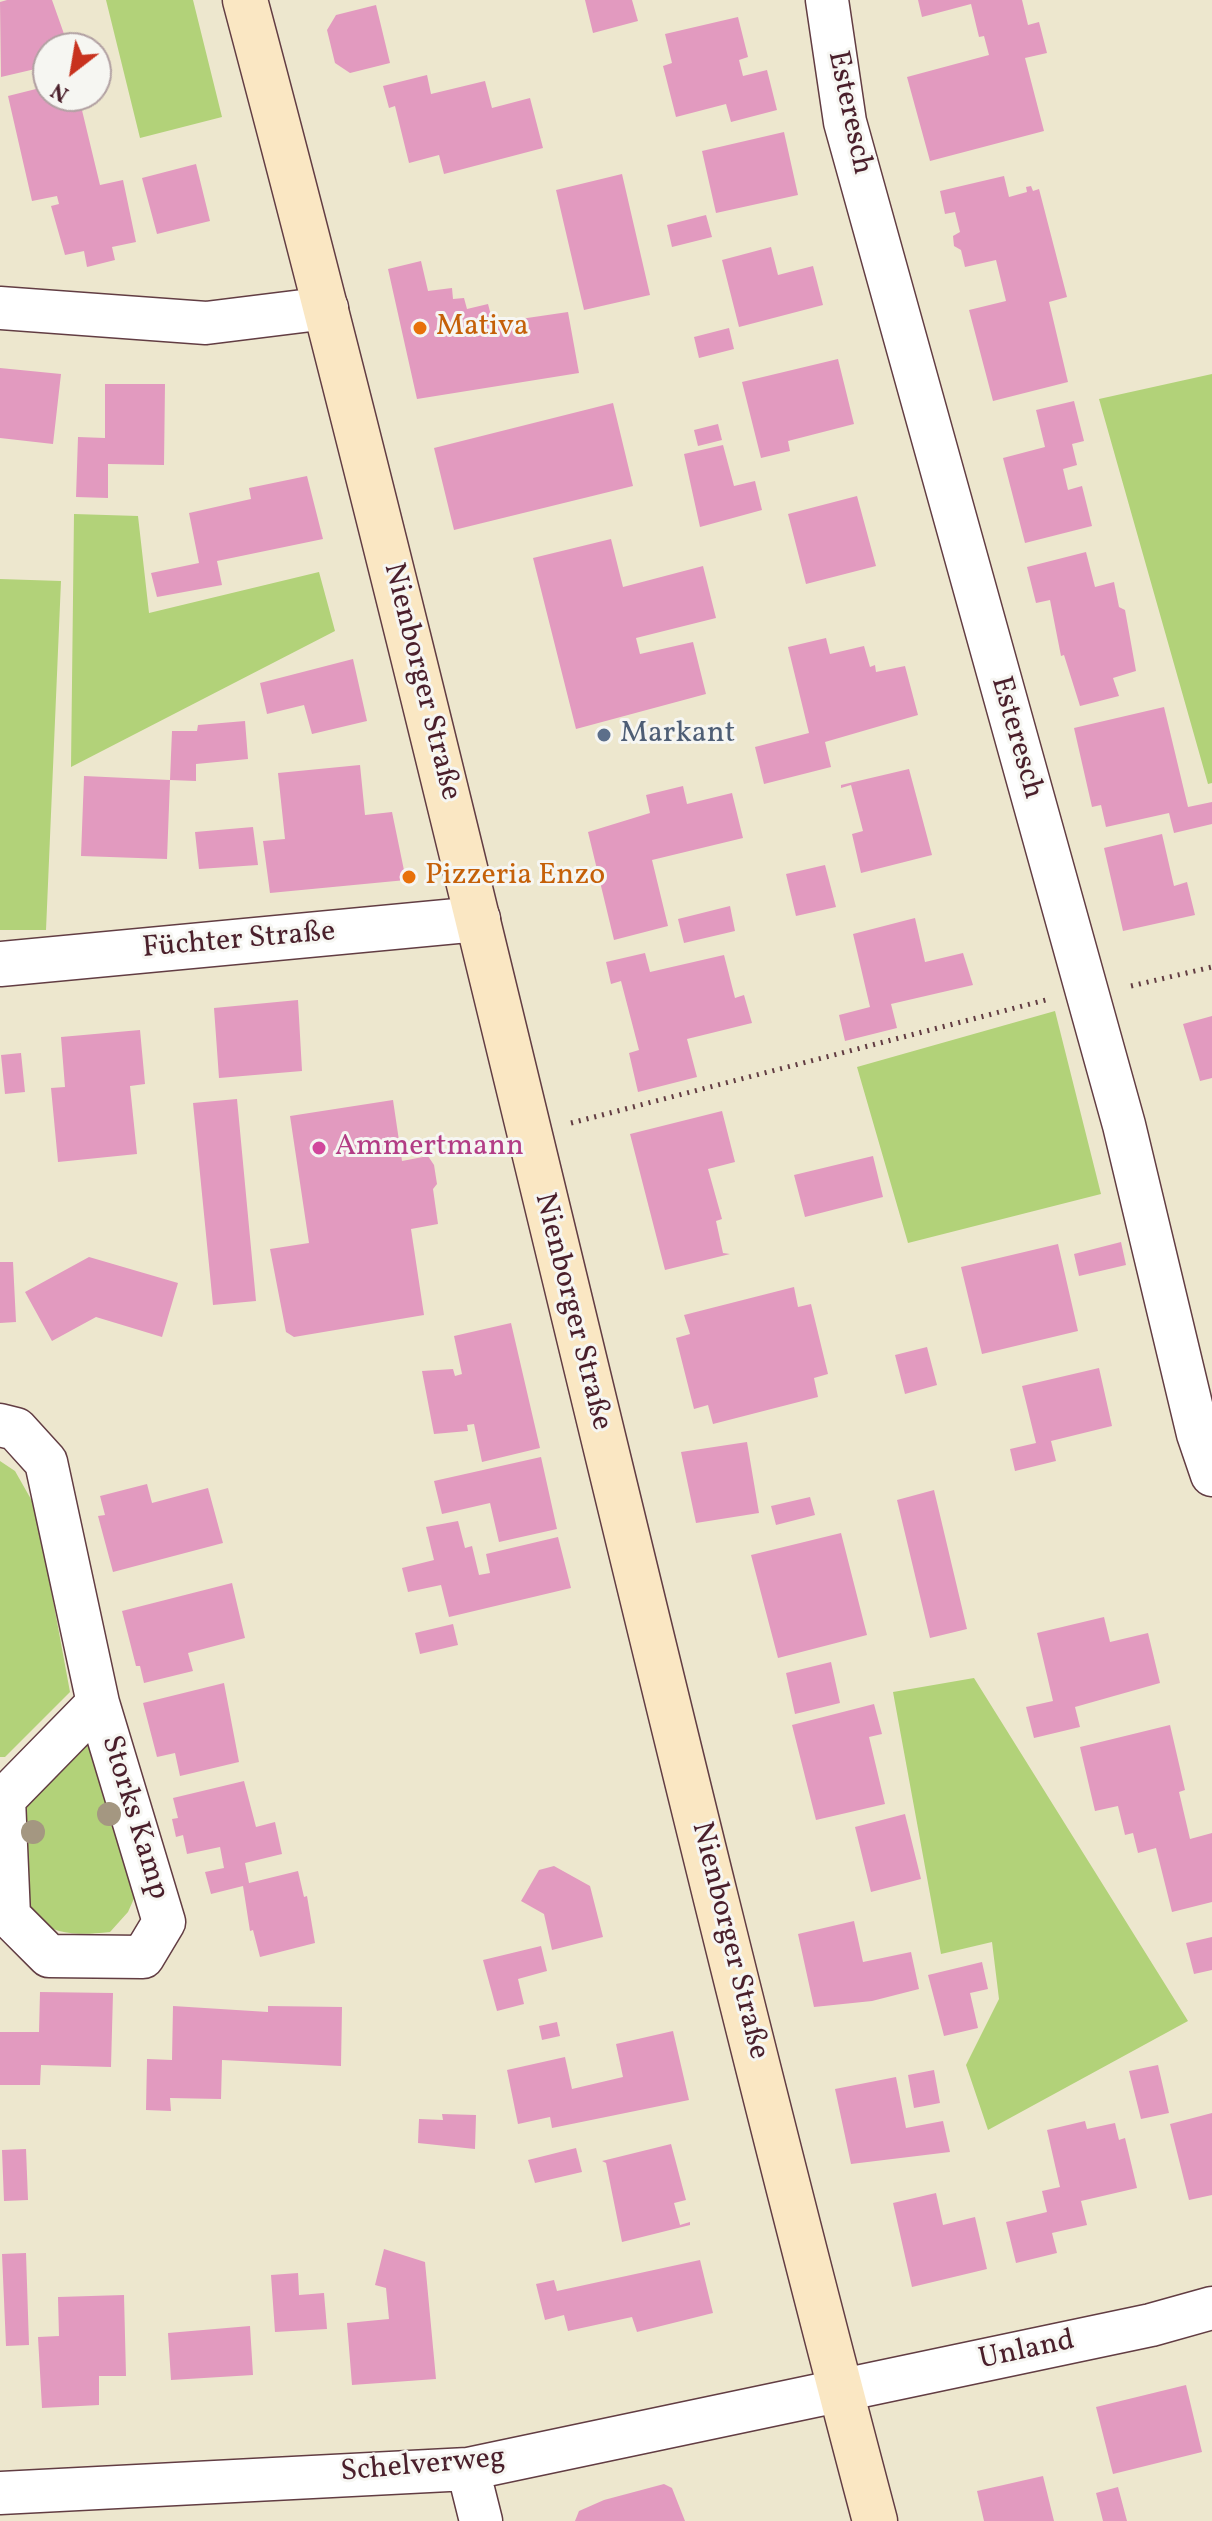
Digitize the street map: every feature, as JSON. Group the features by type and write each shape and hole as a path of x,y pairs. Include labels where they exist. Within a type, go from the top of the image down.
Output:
{"main road":[{"name":"Nienborger Straße","path":"245,0 327,308 478,919 527,1134 875,2521"}],"street":[{"name":"Esteresch","path":"827,0 845,122 1124,1125 1198,1434 1212,1475"},
{"path":"0,308 206,323 327,308"},
{"name":"Füchter Straße","path":"0,964 478,919"},
{"name":"Storks Kamp","path":"0,1425 16,1429 46,1462 98,1703 164,1922 143,1957 49,1956 9,1916 4,1799 98,1703"},
{"name":"Unland","path":"840,2391 1151,2325 1212,2308"},
{"name":"Schelverweg","path":"0,2493 468,2469 840,2391"},
{"path":"468,2469 481,2521"}],"path":[{"path":"527,1134 1086,994 1212,967"}],"green space":[{"path":"106,0 193,0 222,117 140,138"},
{"path":"1212,374 1212,783 1208,784 1099,399"},
{"path":"74,514 138,516 149,613 319,572 335,631 71,767"},
{"path":"0,579 61,581 46,930 0,930"},
{"path":"1055,1011 1101,1194 908,1243 857,1067"},
{"path":"0,1461 15,1471 36,1508 70,1692 5,1757 0,1757"},
{"path":"974,1678 1188,2021 988,2130 966,2065 999,1999 992,1942 941,1954 893,1692"},
{"path":"75,1741 96,1741 136,1894 128,1912 110,1932 86,1934 56,1930 25,1914 14,1846 29,1789"}],"building":[{"path":"52,0 63,32 32,32 32,70 1,77 0,2"},
{"path":"585,0 632,0 638,21 593,33"},
{"path":"918,0 1022,0 1028,25 1039,22 1047,53 1025,58 1044,131 930,161 907,77 989,55 984,36 979,37 971,4 922,17"},
{"path":"376,5 390,63 350,73 335,63 327,30 336,15"},
{"path":"738,17 748,57 739,60 743,76 767,70 777,110 731,122 726,104 676,117 663,66 672,63 665,34"},
{"path":"427,75 431,94 485,81 492,108 530,98 543,148 444,174 439,155 409,163 395,106 389,108 383,86"},
{"path":"32,90 32,112 82,112 100,185 123,180 136,242 112,247 115,260 87,267 84,251 65,255 51,206 59,204 57,196 32,201 8,96"},
{"path":"784,132 798,195 716,213 702,151"},
{"path":"196,164 210,221 157,234 142,178"},
{"path":"622,174 650,295 584,310 556,190"},
{"path":"1004,176 1009,197 1027,192 1026,187 1031,186 1033,191 1039,189 1067,297 1049,302 1068,382 993,401 969,310 1006,301 996,260 965,267 961,250 954,246 953,236 960,232 955,212 945,214 940,191"},
{"path":"706,215 712,237 672,247 667,225"},
{"path":"771,247 778,275 813,266 823,305 739,327 722,260"},
{"path":"421,261 428,291 452,288 453,299 464,298 467,309 488,304 493,323 568,312 579,373 417,399 388,269"},
{"path":"729,328 734,349 699,358 694,337"},
{"path":"838,359 854,424 788,441 790,451 761,458 742,382"},
{"path":"0,368 61,374 53,444 0,438"},
{"path":"105,384 165,384 164,465 108,464 108,498 76,497 78,437 105,438"},
{"path":"1074,401 1084,441 1072,444 1077,465 1063,469 1068,490 1082,486 1092,526 1025,543 1003,458 1045,447 1036,410"},
{"path":"613,403 633,486 454,530 434,448"},
{"path":"718,424 722,440 698,446 694,430"},
{"path":"723,445 734,486 755,481 762,510 700,527 684,454"},
{"path":"307,476 323,539 217,561 222,585 157,597 151,573 199,563 189,513 251,499 249,488"},
{"path":"857,496 876,566 806,584 788,514"},
{"path":"611,539 623,587 703,566 716,618 636,638 640,654 693,642 706,694 576,729 533,558"},
{"path":"1086,552 1095,587 1114,582 1119,607 1125,610 1136,671 1113,678 1119,696 1080,706 1064,655 1061,656 1050,600 1036,603 1027,567"},
{"path":"826,638 830,654 864,646 870,667 875,665 876,672 905,666 918,715 825,742 831,767 764,784 755,747 809,733 788,647"},
{"path":"353,659 367,721 312,734 304,705 267,714 260,683"},
{"path":"1164,707 1188,807 1212,802 1212,824 1174,833 1169,813 1106,827 1101,805 1092,807 1074,728"},
{"path":"245,721 248,759 196,764 196,781 170,780 172,731 197,731 198,725"},
{"path":"360,765 365,815 392,812 406,880 270,893 263,841 285,839 278,773"},
{"path":"909,769 932,855 861,873 852,834 863,831 851,785 841,788 841,785"},
{"path":"84,776 170,780 167,859 81,856"},
{"path":"683,786 687,804 732,793 743,838 652,860 668,926 614,940 588,832 650,813 646,795"},
{"path":"253,827 258,865 199,869 195,832"},
{"path":"1162,834 1174,886 1187,882 1195,915 1123,931 1104,848"},
{"path":"825,865 836,907 796,916 786,874"},
{"path":"730,906 735,931 684,943 678,919"},
{"path":"915,918 925,962 963,953 973,985 891,1004 897,1028 845,1041 839,1015 870,1007 853,934"},
{"path":"645,953 650,972 724,955 735,998 744,995 752,1023 687,1039 697,1077 638,1092 629,1053 639,1050 621,981 611,984 606,962"},
{"path":"298,1000 302,1071 219,1078 214,1008"},
{"path":"1212,1016 1212,1078 1200,1081 1183,1024"},
{"path":"140,1030 145,1084 130,1086 137,1154 58,1162 51,1088 65,1087 61,1037"},
{"path":"21,1053 25,1092 5,1094 1,1055"},
{"path":"237,1099 256,1301 213,1305 193,1103"},
{"path":"393,1100 402,1161 428,1156 434,1165 437,1184 433,1189 438,1224 411,1229 424,1315 294,1337 286,1332 270,1249 309,1243 290,1116"},
{"path":"722,1111 735,1162 708,1169 722,1219 716,1221 723,1253 730,1254 665,1270 630,1134"},
{"path":"873,1156 883,1197 805,1217 794,1175"},
{"path":"1121,1242 1126,1265 1079,1276 1074,1254"},
{"path":"1058,1244 1078,1331 982,1354 961,1267"},
{"path":"89,1257 178,1283 162,1337 96,1317 52,1341 25,1292"},
{"path":"0,1262 13,1262 16,1322 0,1323"},
{"path":"794,1287 798,1307 811,1304 828,1374 814,1378 818,1397 713,1424 708,1405 694,1409 676,1338 690,1334 684,1315"},
{"path":"511,1323 540,1448 482,1462 474,1424 467,1425 468,1431 434,1434 422,1371 453,1369 455,1376 462,1374 454,1336"},
{"path":"927,1347 937,1385 905,1394 895,1355"},
{"path":"1099,1368 1112,1426 1051,1441 1056,1461 1015,1471 1010,1449 1036,1443 1022,1386"},
{"path":"747,1442 759,1513 696,1523 681,1452"},
{"path":"541,1457 557,1529 499,1542 490,1503 442,1514 434,1481"},
{"path":"147,1484 152,1503 208,1488 223,1543 113,1572 98,1516 105,1515 100,1496"},
{"path":"934,1490 967,1629 930,1638 897,1500"},
{"path":"810,1497 815,1515 776,1525 771,1506"},
{"path":"458,1521 465,1548 472,1546 479,1575 490,1573 486,1554 558,1537 571,1588 449,1617 441,1585 408,1592 402,1568 434,1560 426,1527"},
{"path":"841,1533 867,1635 778,1658 751,1555"},
{"path":"232,1583 245,1638 188,1653 193,1671 144,1683 140,1666 136,1666 122,1611"},
{"path":"1104,1617 1110,1642 1148,1633 1160,1683 1075,1707 1080,1727 1034,1738 1026,1707 1053,1701 1037,1633"},
{"path":"453,1624 458,1645 420,1654 415,1633"},
{"path":"831,1662 840,1703 795,1714 786,1673"},
{"path":"224,1683 239,1762 180,1776 175,1753 157,1757 143,1703"},
{"path":"874,1704 882,1734 869,1737 885,1804 816,1820 792,1725"},
{"path":"1170,1725 1185,1790 1179,1792 1190,1839 1212,1833 1212,1902 1172,1912 1156,1848 1138,1853 1133,1833 1125,1835 1118,1806 1095,1811 1080,1747"},
{"path":"244,1781 256,1827 275,1822 282,1854 245,1863 249,1883 298,1871 304,1897 307,1896 315,1943 260,1957 253,1930 250,1931 243,1886 211,1894 205,1872 224,1868 220,1847 187,1854 183,1835 176,1837 172,1819 178,1818 173,1798"},
{"path":"905,1814 921,1879 871,1892 855,1827"},
{"path":"554,1866 590,1886 603,1937 552,1950 544,1914 521,1901 539,1870"},
{"path":"854,1921 863,1962 911,1952 919,1989 872,2001 814,2007 798,1934"},
{"path":"1212,1937 1212,1970 1194,1974 1186,1943"},
{"path":"541,1946 547,1971 518,1979 524,2004 497,2011 483,1960"},
{"path":"982,1962 988,1989 970,1993 978,2028 944,2036 928,1975"},
{"path":"40,1992 113,1993 111,2067 41,2065 40,2085 0,2085 0,2032 39,2032"},
{"path":"173,2006 268,2012 268,2006 342,2007 341,2066 222,2060 221,2099 170,2098 171,2111 146,2110 147,2059 172,2060"},
{"path":"557,2022 560,2036 542,2040 539,2026"},
{"path":"673,2031 689,2100 552,2128 550,2117 518,2124 507,2070 565,2057 572,2089 623,2077 616,2044"},
{"path":"1158,2065 1169,2113 1141,2119 1129,2071"},
{"path":"934,2070 940,2103 914,2108 908,2075"},
{"path":"896,2077 906,2128 943,2121 950,2152 851,2164 835,2089"},
{"path":"1212,2113 1212,2195 1189,2200 1170,2124"},
{"path":"442,2114 476,2115 475,2149 418,2143 419,2119 443,2120"},
{"path":"1085,2121 1087,2129 1115,2123 1119,2140 1125,2138 1137,2188 1081,2201 1087,2225 1052,2233 1057,2253 1016,2263 1006,2222 1047,2212 1042,2191 1060,2187 1047,2130"},
{"path":"671,2144 686,2200 674,2203 680,2225 690,2222 690,2225 622,2242 606,2163 602,2161"},
{"path":"576,2148 582,2172 535,2183 528,2160"},
{"path":"26,2149 28,2200 4,2201 2,2150"},
{"path":"936,2193 943,2225 975,2217 987,2269 912,2287 893,2203"},
{"path":"384,2249 425,2262 436,2379 352,2385 347,2323 389,2319 386,2288 375,2285"},
{"path":"26,2253 29,2345 6,2346 2,2254"},
{"path":"700,2260 713,2313 637,2332 632,2317 568,2331 564,2315 545,2320 536,2284 554,2280 557,2291"},
{"path":"298,2273 299,2295 324,2293 327,2329 275,2332 271,2275"},
{"path":"124,2295 126,2376 99,2376 99,2405 42,2408 38,2337 59,2336 58,2297"},
{"path":"250,2326 253,2375 171,2380 168,2333"},
{"path":"1186,2385 1202,2452 1113,2474 1096,2407"},
{"path":"1043,2476 1054,2521 984,2521 977,2491"},
{"path":"664,2484 672,2488 685,2521 575,2521 579,2511 604,2500"},
{"path":"1118,2487 1127,2521 1103,2521 1096,2493"}],"place":[{"name":"Mativa","path":"420,328"},
{"name":"Markant","path":"604,735"},
{"name":"Pizzeria Enzo","path":"409,877"},
{"name":"Ammertmann","path":"319,1148"}]}
